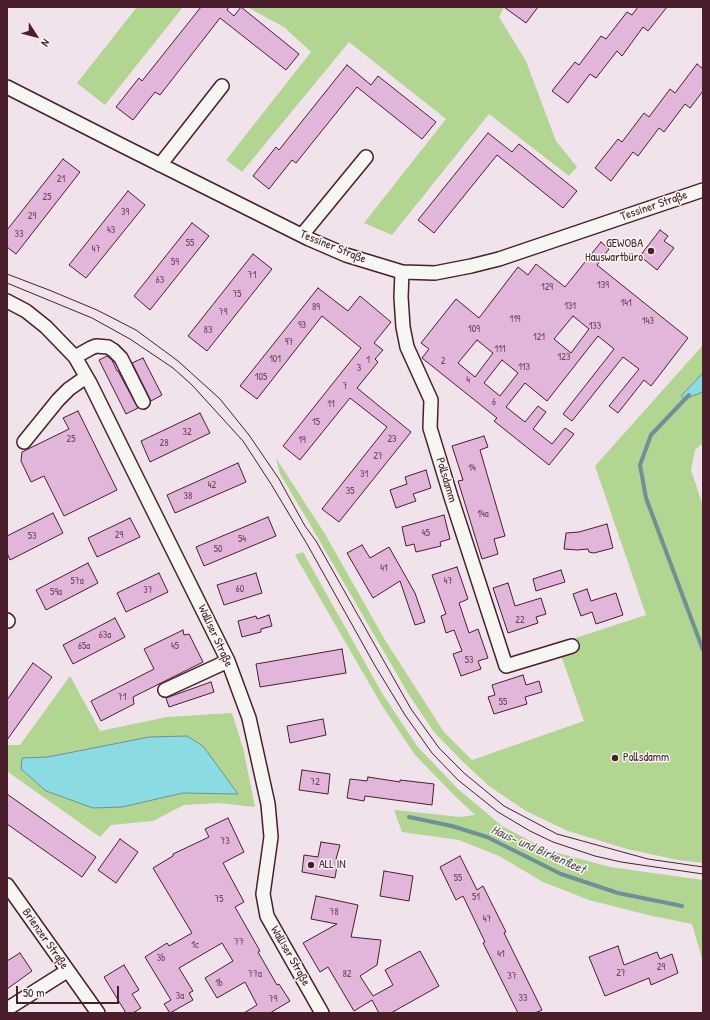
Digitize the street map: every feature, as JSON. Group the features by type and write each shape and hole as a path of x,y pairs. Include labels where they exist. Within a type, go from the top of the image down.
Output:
{"street":[{"path":"160,165 222,86"},
{"name":"Tessiner Straße","path":"7,87 160,165 346,256 402,272 435,273 499,259 703,190"},
{"path":"302,235 366,157"},
{"name":"Pollsdamm","path":"402,272 401,297 403,327 407,347 431,400 430,428 450,497 506,666 572,646"},
{"name":"Walliser Straße","path":"7,301 26,311 46,327 75,356 228,660 250,718 268,804 271,837 263,894 267,916 322,1013"},
{"path":"75,356 96,346 102,346 113,350 121,358 143,402"},
{"path":"24,442 58,400 69,389 86,377"},
{"path":"165,690 228,660"},
{"name":"Brienzer Straße","path":"7,885 98,1013"},
{"path":"7,1009 67,971"}],"green space":[{"path":"137,7 183,7 105,105 77,83"},
{"path":"247,7 504,7 499,17 526,61 556,141 577,167 569,176 489,114 392,235 364,223 446,119 349,42 242,172 226,160 311,52 284,27"},
{"path":"703,345 703,443 695,450 691,470 703,506 703,863 678,860 627,849 568,831 526,811 489,786 461,760 434,732 409,695 280,474 276,458 325,534 385,640 444,732 472,760 584,721 557,644 646,615 595,466"},
{"path":"303,552 382,693 417,746 458,789 502,826 547,850 610,867 703,880 703,962 692,924 648,915 589,900 543,882 499,856 459,840 402,832 394,810 461,817 475,815 415,755 381,704 295,555"},
{"path":"70,676 100,731 167,717 232,713 243,748 255,807 218,803 184,805 153,821 111,825 100,837 8,772 7,773 7,745 20,745"}],"water":[{"path":"703,373 703,392 685,399 681,396"},
{"path":"187,736 203,746 238,794 183,793 122,807 93,808 46,791 21,769 22,758 48,757 149,737"}],"building":[{"path":"201,7 229,7 227,10 234,16 241,7 299,54 286,70 220,18 160,95 155,92 133,120 116,107 139,78 142,81"},
{"path":"504,7 538,7 526,23"},
{"path":"638,7 667,7 648,31 643,27 622,56 617,51 596,78 590,74 568,103 552,91 575,62 579,65 601,36 606,39 627,12 632,15"},
{"path":"697,64 703,69 703,91 690,108 685,104 664,132 659,128 638,156 633,152 611,181 595,168 618,139 622,142 644,113 649,117 670,89 675,93"},
{"path":"347,65 371,85 378,76 436,122 422,139 357,87 296,163 292,160 269,189 253,176 276,147 279,150"},
{"path":"488,133 512,152 519,144 577,191 563,208 497,155 434,233 418,220"},
{"path":"63,159 80,172 16,254 7,247 7,230"},
{"path":"128,191 145,205 86,278 69,265"},
{"path":"192,223 209,236 150,310 134,296"},
{"path":"660,230 668,236 664,241 674,248 657,270 640,256"},
{"path":"601,242 609,249 597,265 688,338 651,386 644,380 618,413 609,406 639,369 623,357 572,421 563,414 614,349 598,336 547,401 525,383 506,407 525,422 538,406 546,412 533,429 552,444 565,428 574,434 549,465 494,421 497,418 422,358 429,349 421,343 456,299 479,318 518,267 528,275 536,264 565,287","holes":["573,316 589,329 571,353 554,339","477,340 493,353 475,377 458,363","502,360 518,373 500,396 484,383"]},
{"path":"253,254 272,269 207,351 188,336"},
{"path":"318,288 348,311 360,296 391,322 374,343 383,350 375,359 378,362 357,388 411,432 339,522 322,509 387,427 350,398 300,460 283,446 361,348 322,316 257,399 240,386"},
{"path":"107,356 112,360 138,408 126,414 99,360"},
{"path":"143,358 162,395 151,401 132,363"},
{"path":"78,411 117,490 64,516 44,476 31,482 21,461 22,452 69,429 63,418"},
{"path":"200,413 210,433 150,462 141,441"},
{"path":"484,436 488,447 480,450 505,536 494,539 498,554 482,559 458,481 463,480 452,446"},
{"path":"238,463 246,482 175,513 167,495"},
{"path":"426,470 431,488 413,494 416,501 396,508 390,490 407,484 405,477"},
{"path":"53,513 63,533 10,560 7,553 7,536"},
{"path":"444,515 450,539 440,542 441,546 416,552 414,544 406,546 402,527"},
{"path":"268,517 276,536 204,566 196,547"},
{"path":"130,518 140,537 97,557 88,538"},
{"path":"607,524 613,548 594,553 589,552 588,549 564,549 566,533 579,532"},
{"path":"362,545 370,558 389,547 415,593 425,622 415,625 400,581 373,598 347,553"},
{"path":"88,563 98,583 46,610 36,590"},
{"path":"457,567 468,599 459,603 469,633 478,629 488,658 478,661 481,669 461,676 453,654 462,651 454,630 446,633 441,616 446,614 432,575"},
{"path":"561,570 565,582 536,591 533,579"},
{"path":"159,573 168,592 126,612 117,593"},
{"path":"256,573 262,593 224,605 217,585"},
{"path":"508,583 515,606 541,598 546,614 536,617 538,623 508,633 493,588"},
{"path":"587,589 591,601 616,593 623,615 596,624 592,612 581,616 573,594"},
{"path":"269,615 272,626 261,629 261,632 242,637 238,621 256,616 257,619"},
{"path":"115,618 125,637 73,664 63,645"},
{"path":"183,630 184,635 189,634 203,662 133,697 134,704 101,721 91,701 154,669 144,649"},
{"path":"342,649 346,673 260,687 256,664"},
{"path":"33,663 52,677 7,740 7,700"},
{"path":"523,675 526,685 539,681 542,692 525,697 527,704 494,714 488,697 495,695 492,685"},
{"path":"211,682 214,692 169,707 166,698"},
{"path":"323,719 326,735 290,743 287,726"},
{"path":"302,770 330,774 328,794 299,790"},
{"path":"368,777 400,782 400,780 434,784 432,805 365,796 364,801 347,798 350,779 367,781"},
{"path":"7,794 96,857 82,877 7,824"},
{"path":"228,818 244,852 223,863 244,902 235,907 277,985 279,984 290,1001 270,1013 244,1013 257,1005 245,982 217,998 205,978 233,961 222,943 179,968 193,991 189,993 193,1000 170,1013 164,1004 171,1000 145,957 167,943 169,946 192,933 153,868 173,856 173,854 209,837 205,829"},
{"path":"120,839 138,852 116,883 98,870"},
{"path":"321,842 340,845 336,859 338,860 335,878 302,872 304,855 318,857"},
{"path":"460,856 477,890 483,886 506,932 504,933 542,1010 535,1013 518,1013 483,943 485,942 463,896 456,900 440,867"},
{"path":"384,871 413,876 409,901 380,896"},
{"path":"316,896 358,905 351,937 381,940 377,965 360,976 373,996 393,985 385,970 420,951 439,986 391,1013 379,1013 372,1000 354,1011 328,967 320,972 303,943 337,924 311,919"},
{"path":"618,946 624,965 657,952 660,959 672,954 678,973 651,985 649,978 605,996 589,957"},
{"path":"20,953 32,971 7,989 7,961"},
{"path":"124,965 139,990 132,994 141,1008 133,1013 126,1013 104,977"}],"waterway":[{"path":"689,395 651,435 640,465 646,498 703,650"},
{"name":"Haus- und Birkenfleet","path":"409,817 452,826 487,837 561,874 618,893 682,906"}],"tram line":[{"path":"7,274 97,310 136,330 178,361 220,399 249,435 279,479 305,526 316,541 411,709 439,748 464,773 504,806 557,834 648,859 703,867"},
{"path":"7,283 92,318 130,339 173,368 192,385 243,441 307,544 374,664 405,715 432,753 458,780 498,812 530,831 553,842 595,856 621,862 703,874"}],"place":[{"name":"GEWOBA Hauswartbüro","path":"651,251"},
{"name":"Pollsdamm","path":"615,758"},
{"name":"ALL IN","path":"311,865"}]}
